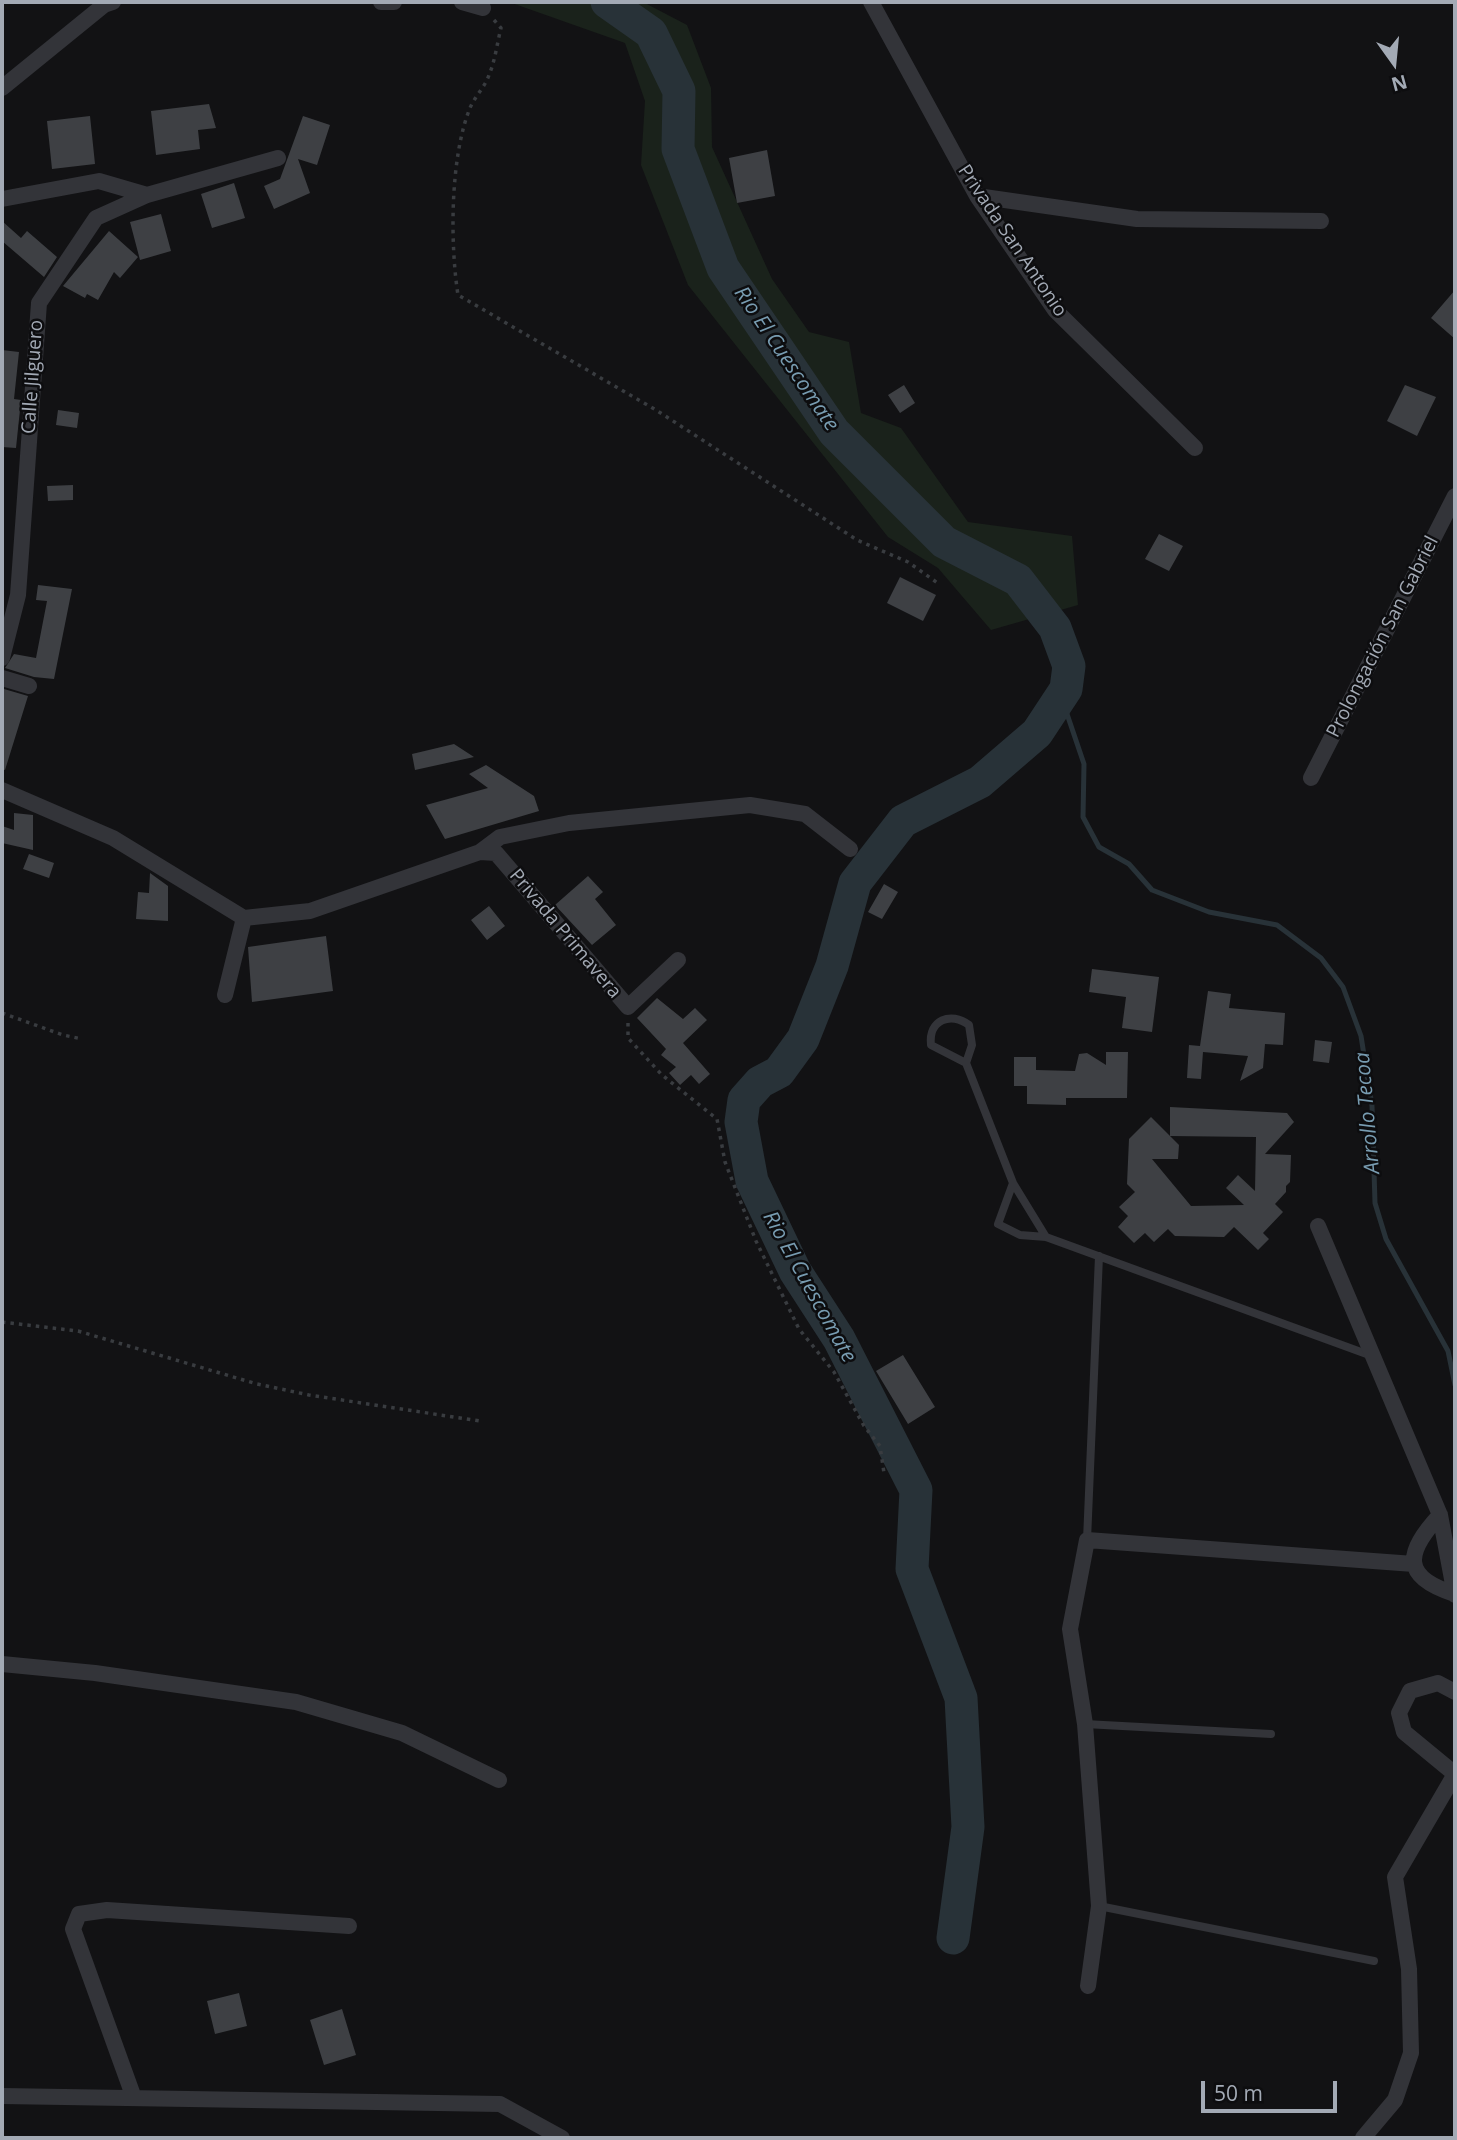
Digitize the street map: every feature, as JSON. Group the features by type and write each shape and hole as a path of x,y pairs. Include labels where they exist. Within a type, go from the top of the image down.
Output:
{"street":[{"path":"2,88 104,5 113,2"},
{"path":"381,2 394,2"},
{"path":"462,2 483,8"},
{"name":"Privada San Antonio","path":"871,2 977,196 1055,310 1195,448"},
{"name":"Calle Jilguero","path":"2,658 18,595 38,303 96,218 147,195 278,158"},
{"path":"2,199 99,181 147,195"},
{"path":"977,196 1138,219 1321,221"},
{"name":"Prolongación San Gabriel","path":"1311,778 1455,496"},
{"path":"2,678 29,686"},
{"path":"2,790 113,838 244,918 310,911 480,852 500,838 569,824 750,804 805,814 850,849"},
{"name":"Privada Primavera","path":"480,852 496,853 628,1007 678,960"},
{"path":"225,995 244,918"},
{"path":"1318,1226 1348,1291 1372,1356 1440,1515 1455,1594 1434,1587 1418,1577 1413,1563 1419,1541 1440,1515"},
{"path":"1088,1986 1099,1906 1084,1724 1070,1629 1087,1540 1413,1563"},
{"path":"2,1664 95,1673 296,1702 402,1733 499,1780"},
{"path":"1363,2138 1395,2101 1411,2053 1409,1969 1395,1877 1455,1774 1404,1732 1399,1713 1410,1691 1438,1683 1455,1692"},
{"path":"134,2098 73,1929 79,1914 107,1910 349,1926"},
{"path":"2,2096 500,2104 562,2138"}],"lane":[{"path":"966,1063 931,1045 929,1034 935,1024 946,1017 959,1018 969,1025 972,1045 966,1063 1013,1183 1046,1237"},
{"path":"1013,1183 998,1224 1020,1235 1046,1237 1372,1356"},
{"path":"1087,1540 1099,1256"},
{"path":"1084,1724 1271,1734"},
{"path":"1099,1906 1374,1961"}],"path":[{"path":"483,8 501,28 489,77 470,107 462,139 452,213 452,256 458,295 656,410 857,540 908,562 939,584"},
{"path":"628,1007 628,1038 662,1075 717,1119 725,1162 757,1241 799,1329 834,1372 864,1426 880,1446 884,1473"},
{"path":"2,1013 82,1039"},
{"path":"2,1322 78,1331 257,1384 309,1395 480,1421"}],"shaded area":[{"path":"509,2 643,2 687,25 711,88 712,147 772,279 809,332 849,342 861,413 901,428 968,522 1072,536 1078,605 991,630 938,568 888,537 688,285 641,165 645,101 625,43"}],"building":[{"path":"209,104 216,128 198,130 200,149 156,155 151,111"},
{"path":"90,116 95,164 52,169 47,121"},
{"path":"303,116 330,125 317,165 298,159 310,193 274,209 264,186 280,179"},
{"path":"767,150 775,196 737,203 729,158"},
{"path":"234,183 245,218 212,228 201,194"},
{"path":"161,214 171,251 140,260 130,222"},
{"path":"2,221 21,238 27,231 57,257 44,277 2,241"},
{"path":"109,231 138,257 120,278 114,272 98,300 87,294 85,298 63,286"},
{"path":"1455,290 1455,339 1431,318"},
{"path":"2,350 19,352 14,399 21,400 16,448 2,447"},
{"path":"904,385 915,403 900,413 888,395"},
{"path":"1405,385 1436,397 1417,436 1387,421"},
{"path":"58,410 79,413 77,428 56,425"},
{"path":"73,485 73,500 48,501 47,486"},
{"path":"1159,534 1183,546 1169,571 1145,559"},
{"path":"900,577 936,595 923,621 887,603"},
{"path":"38,585 72,589 54,679 34,677 5,668 14,654 36,658 47,601 36,600"},
{"path":"4,689 28,696 5,770 2,769"},
{"path":"454,744 474,757 415,770 412,754"},
{"path":"486,765 534,796 539,811 445,839 426,805 488,788 469,774"},
{"path":"14,813 33,815 33,850 2,843 2,826 14,830"},
{"path":"29,854 54,863 49,878 23,869"},
{"path":"150,873 168,886 168,921 136,919 138,892 149,893"},
{"path":"588,876 603,892 595,899 616,925 592,945 555,905"},
{"path":"884,884 898,892 882,919 868,912"},
{"path":"489,906 505,926 487,940 471,920"},
{"path":"326,936 333,991 252,1002 248,947"},
{"path":"1092,969 1159,977 1152,1032 1122,1028 1126,997 1089,992"},
{"path":"1208,991 1231,994 1229,1008 1285,1013 1283,1045 1265,1044 1263,1068 1240,1081 1248,1056 1203,1052 1201,1079 1187,1078 1189,1045 1200,1046"},
{"path":"657,998 683,1019 695,1008 707,1020 683,1043 710,1074 699,1084 691,1075 680,1085 669,1073 676,1067 661,1055 666,1049 637,1018"},
{"path":"1315,1040 1332,1042 1329,1063 1313,1061"},
{"path":"1106,1052 1128,1052 1127,1098 1066,1098 1066,1105 1027,1104 1027,1086 1014,1086 1014,1057 1036,1057 1036,1070 1075,1071 1079,1054 1087,1053 1106,1065"},
{"path":"1170,1107 1287,1113 1294,1122 1265,1154 1291,1155 1290,1182 1286,1186 1286,1192 1275,1204 1283,1212 1263,1233 1269,1239 1258,1250 1234,1227 1224,1237 1175,1236 1168,1229 1154,1242 1145,1233 1134,1243 1118,1227 1128,1216 1119,1207 1135,1192 1127,1184 1129,1139 1151,1117 1170,1136","holes":["1170,1136 1256,1137 1255,1191 1238,1175 1226,1188 1244,1205 1191,1206 1152,1159 1178,1159 1179,1145"]},
{"path":"903,1355 935,1407 908,1424 876,1371"},
{"path":"239,1993 247,2026 215,2034 207,2001"},
{"path":"342,2009 356,2055 324,2065 310,2020"}],"waterway":[{"name":"Rio El Cuescomate","path":"607,2 651,33 679,91 678,149 723,268 834,432 944,542 1018,580 1055,628 1069,666 1066,689 1037,733 980,782 903,821 855,883 832,966 803,1039 779,1072 760,1082 744,1100 741,1122 752,1181 795,1271 839,1339 916,1490 912,1569 961,1698 968,1827 953,1938"},
{"name":"Arrollo Tecoa","path":"1066,689 1066,711 1084,764 1083,817 1099,847 1129,864 1152,890 1209,912 1277,925 1321,958 1343,987 1361,1036 1372,1106 1375,1203 1386,1239 1448,1351 1455,1385"}]}
